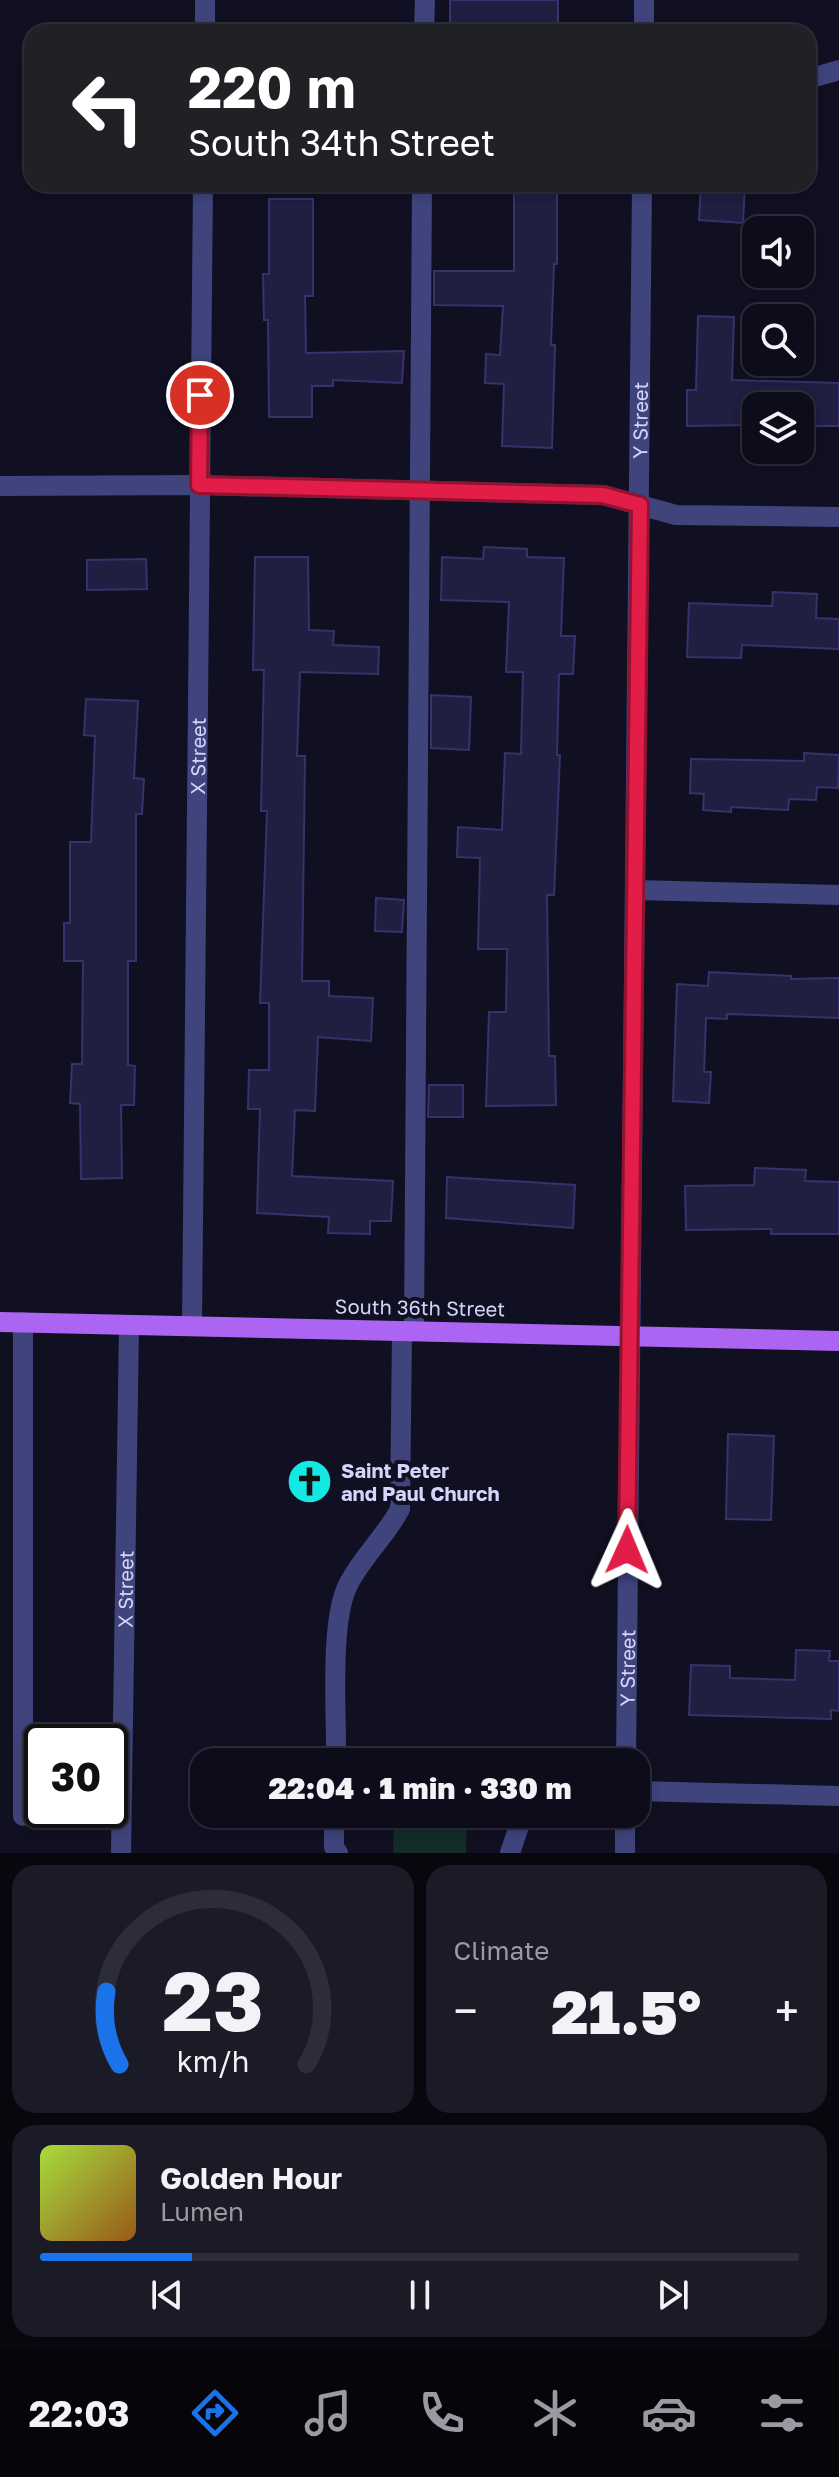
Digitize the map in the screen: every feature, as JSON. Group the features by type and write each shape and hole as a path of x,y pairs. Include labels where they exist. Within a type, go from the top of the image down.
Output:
{"main road":[{"name":"South 36th Street","path":"0,1322 839,1341"}],"street":[{"path":"205,0 205,24"},
{"path":"424,24 425,0"},
{"path":"644,0 644,24"},
{"path":"816,77 839,70"},
{"name":"X Street","path":"192,1326 203,192"},
{"path":"336,1748 339,1613 354,1575 390,1528 400,1509 408,1331 422,192"},
{"name":"Y Street","path":"626,1748 642,192"},
{"path":"0,486 199,485 603,495 676,515 839,517"},
{"path":"635,890 839,895"},
{"path":"23,1322 23,1816"},
{"name":"X Street","path":"121,1853 129,1325"},
{"path":"650,1791 839,1796"},
{"path":"334,1828 334,1847 338,1853"},
{"path":"510,1853 518,1828"},
{"path":"625,1828 625,1853"}],"green space":[{"path":"394,1828 467,1828 466,1853 393,1853"}],"building":[{"path":"450,0 558,0 558,24 450,23"},
{"path":"514,192 557,192 557,264 554,264 551,345 555,345 552,448 502,446 504,384 485,383 486,354 500,355 503,306 434,305 434,271 514,271"},
{"path":"701,192 745,192 742,223 699,220"},
{"path":"269,199 313,199 313,296 305,296 306,353 404,351 402,383 333,380 333,386 312,386 312,417 269,417 268,320 264,320 263,274 269,274"},
{"path":"698,316 734,317 732,380 839,383 839,426 814,426 814,392 742,392 742,425 687,426 687,390 696,390"},
{"path":"484,547 527,549 527,557 564,558 561,636 575,636 573,674 559,674 557,755 560,755 554,895 547,895 549,1056 555,1056 556,1105 486,1106 489,1012 506,1012 507,949 478,949 480,858 457,857 458,827 502,830 505,753 521,754 523,672 506,672 509,602 441,600 442,557 483,559"},
{"path":"255,557 308,557 309,630 334,631 333,645 379,647 378,674 300,672 297,756 305,756 302,981 329,981 329,996 373,998 371,1041 318,1037 315,1111 295,1110 292,1176 393,1181 391,1221 370,1221 370,1234 328,1233 329,1217 257,1213 260,1109 248,1109 249,1070 269,1070 269,1003 260,1003 267,811 261,811 264,670 253,670"},
{"path":"146,559 147,589 87,590 87,560"},
{"path":"773,592 817,594 816,618 839,619 839,649 742,645 741,658 687,657 689,603 772,606"},
{"path":"431,695 471,697 469,750 431,748"},
{"path":"86,699 138,701 134,778 144,779 142,814 136,814 136,961 128,961 128,1065 135,1066 134,1105 121,1105 122,1178 81,1179 80,1104 70,1103 72,1064 82,1064 83,961 64,961 64,923 70,923 70,842 91,842 95,736 84,735"},
{"path":"804,753 839,755 838,788 817,787 816,800 789,799 788,810 731,807 731,812 703,810 704,794 690,793 691,759 804,761"},
{"path":"376,898 404,900 402,932 375,931"},
{"path":"709,972 791,976 791,979 839,978 839,1018 727,1014 727,1019 706,1018 704,1072 711,1072 709,1103 673,1101 677,984 708,986"},
{"path":"429,1085 463,1085 463,1117 428,1117"},
{"path":"755,1168 806,1170 805,1181 839,1182 839,1234 771,1234 771,1229 686,1230 685,1186 754,1185"},
{"path":"447,1177 575,1185 573,1228 446,1218"},
{"path":"728,1434 774,1436 771,1520 726,1519"},
{"path":"796,1650 830,1651 829,1661 839,1661 839,1711 831,1710 831,1719 689,1715 691,1665 730,1666 730,1678 795,1680"}],"place":[{"name":"Saint Peter and Paul Church","path":"310,1482"}],"route":[{"path":"200,395 199,485 603,495 640,505 627,1550"}]}
